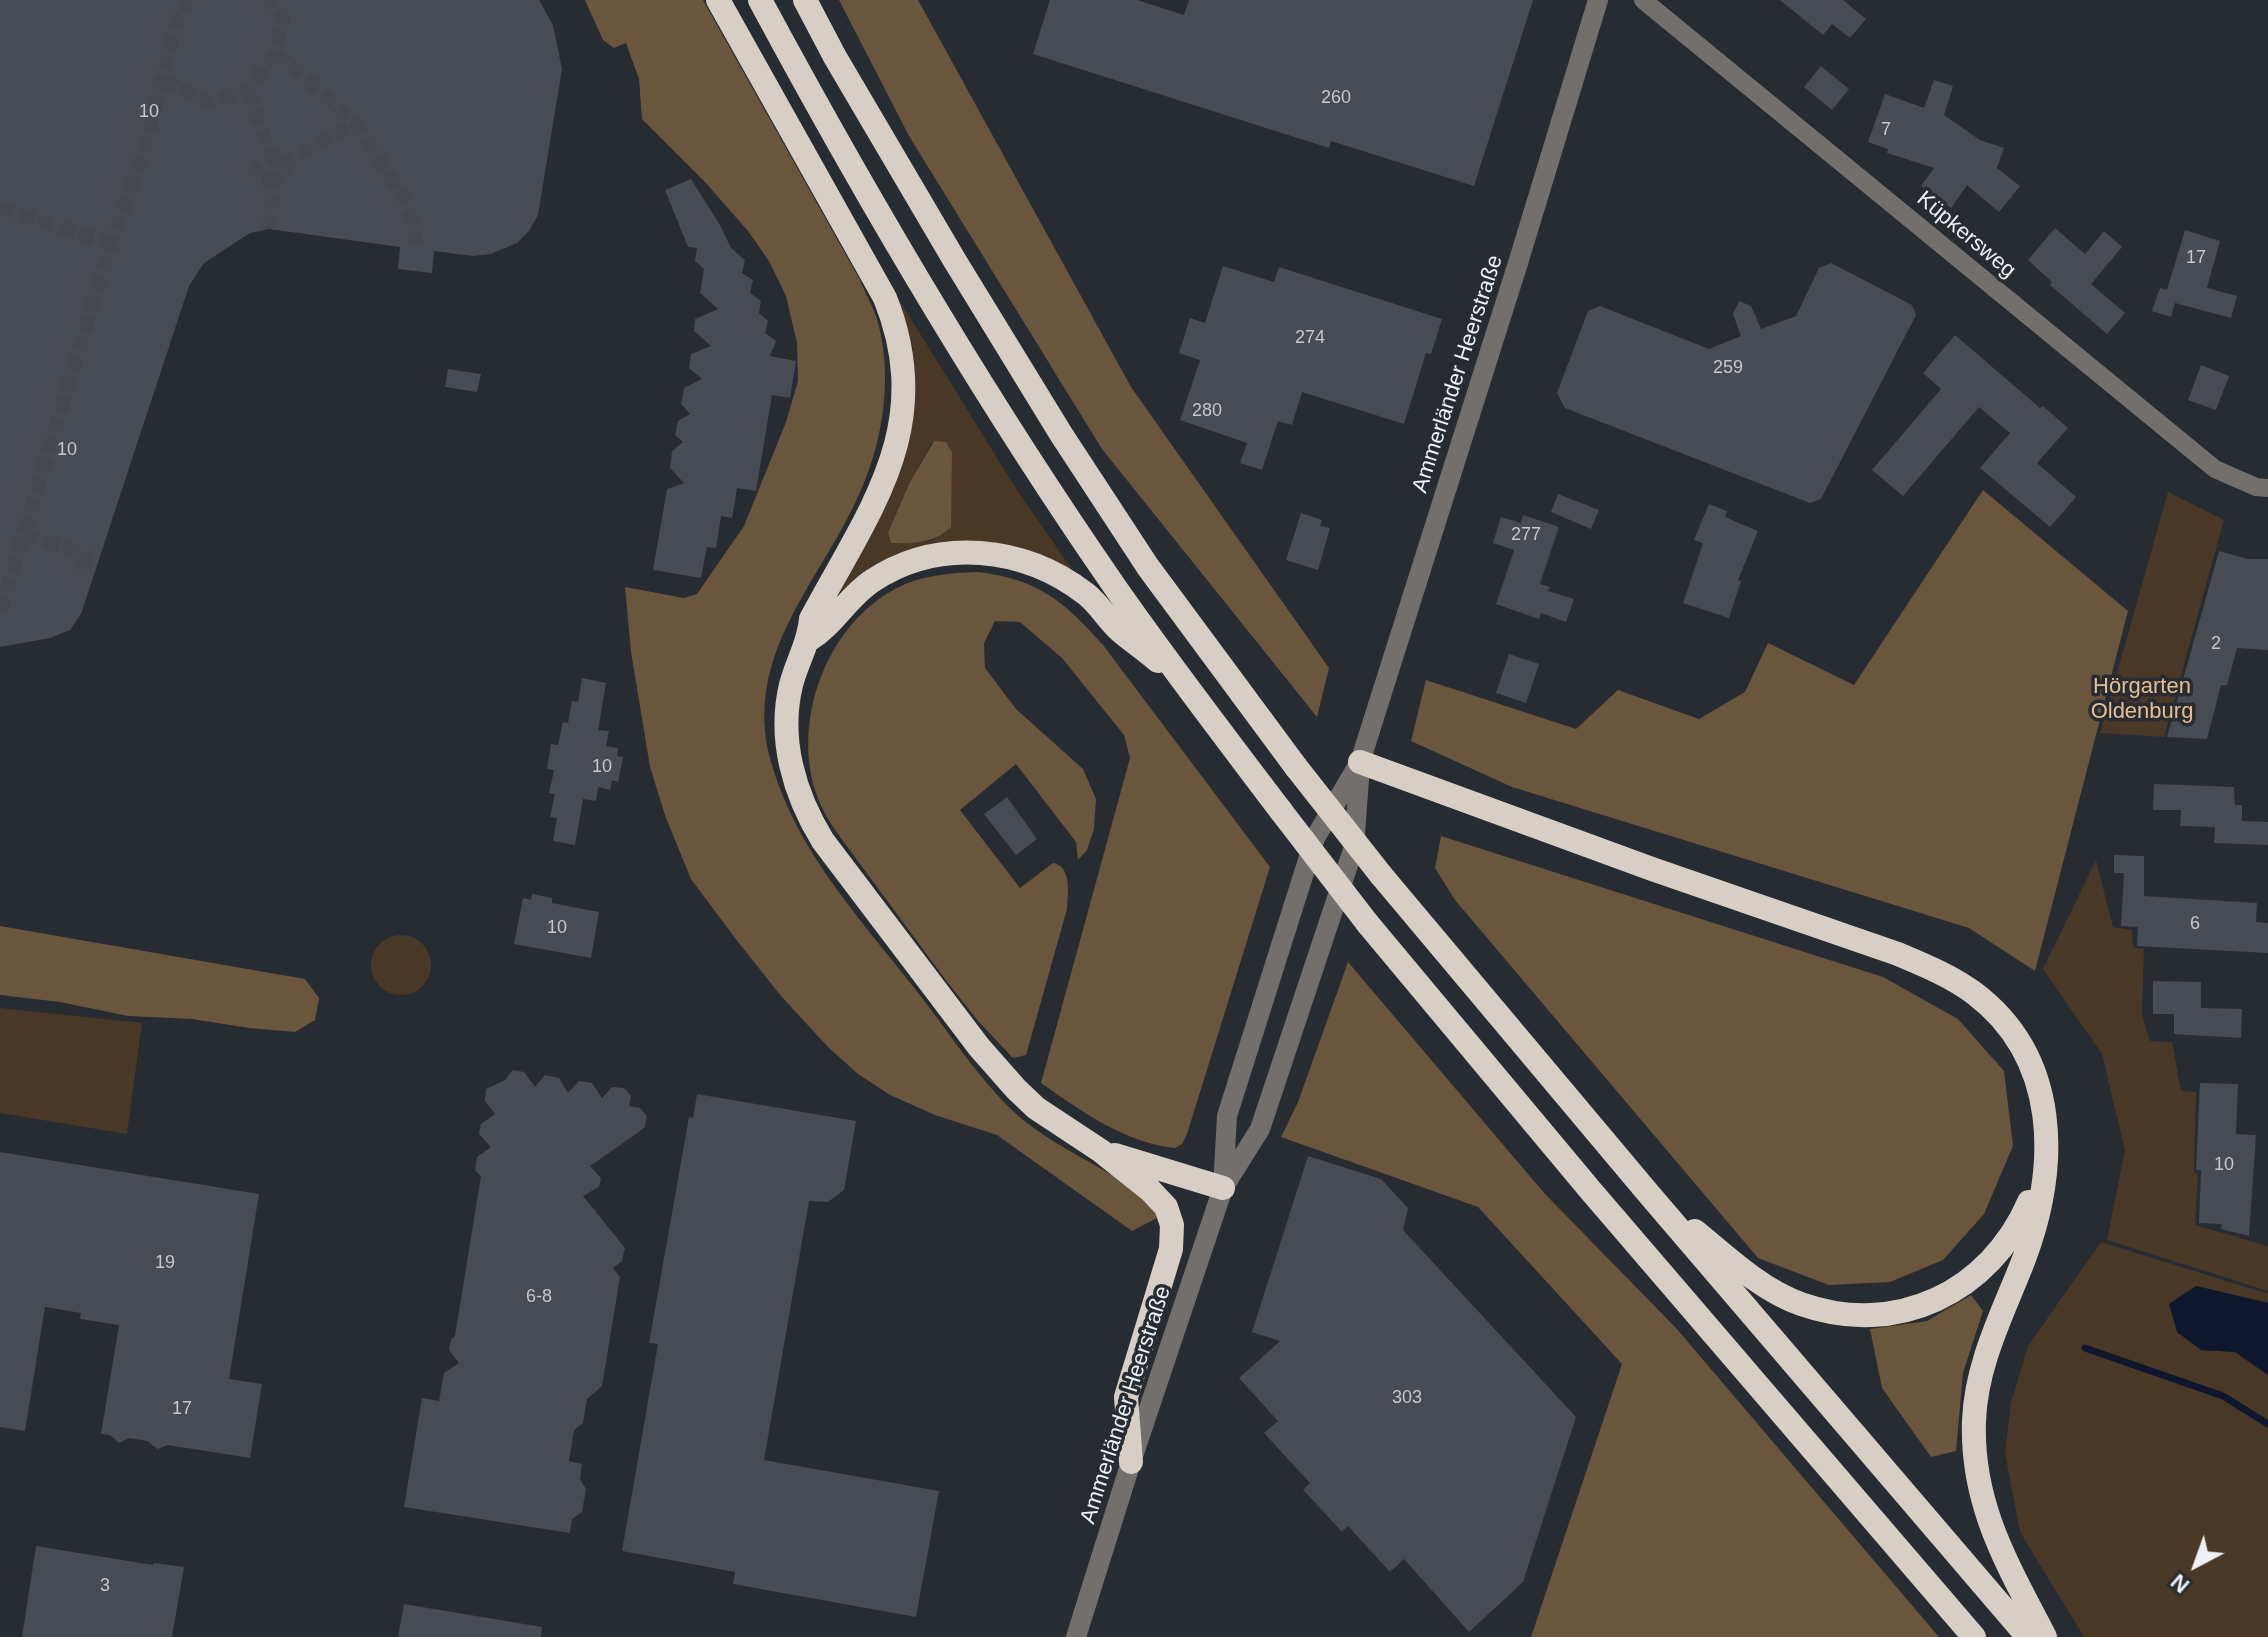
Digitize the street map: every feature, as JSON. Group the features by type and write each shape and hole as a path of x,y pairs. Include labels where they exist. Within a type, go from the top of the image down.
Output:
{"highway":[{"path":"718,0 885,298 901,352 903,407 898,442 888,475 811,619 810,639 791,684 787,722 795,781 814,826 868,902 988,1057 1036,1108 1101,1151 1166,1207 1172,1225 1171,1249 1126,1397 1131,1462"},
{"path":"760,0 921,286 1038,472 1182,680 1368,924 1591,1191 1974,1637"},
{"path":"805,0 955,261 1061,434 1148,567 1296,767 1381,875 1648,1193 2028,1637"},
{"path":"810,639 824,630 860,590 885,573 927,557 978,552 1033,564 1070,583 1088,596 1117,628 1182,680"},
{"path":"1360,762 1652,869 1898,954 1974,992 2009,1026 2033,1068 2045,1114 2047,1150 2042,1204 1992,1334 1979,1379 1974,1440 1978,1486 1986,1515 2045,1637"},
{"path":"1648,1193 1755,1280 1800,1304 1846,1315 1885,1315 1928,1304 1966,1283 1998,1253 2020,1222 2035,1190 2047,1150"},
{"path":"1101,1151 1223,1188"}],"street":[{"name":"Ammerländer Heerstraße","path":"1223,1188 1227,1116 1310,853 1315,838 1360,762 1598,0"},
{"name":"Küpkersweg","path":"1643,0 2215,469 2256,487 2268,488"},
{"name":"Ammerländer Heerstraße","path":"1076,1637 1223,1188 1260,1129 1354,847 1360,762"}],"green space":[{"path":"898,298 1017,490 1071,568 1070,573 1002,548 844,593 837,589 915,384 913,348","holes":["933,441 951,527 935,539 921,542 888,531"]},
{"name":"Hörgarten Oldenburg","path":"2168,492 2224,520 2164,737 2100,733"},
{"path":"2096,860 2113,927 2132,930 2133,947 2144,949 2142,1015 2150,1041 2172,1042 2181,1091 2196,1092 2194,1173 2198,1174 2195,1225 2268,1246 2268,1291 2107,1240 2125,1150 2102,1054 2043,969"},
{"path":"401,935 413,937 422,944 429,953 429,977 422,986 413,993 401,995 389,993 380,986 373,977 371,965 373,953 380,944 389,937"},
{"path":"0,1008 142,1023 127,1134 0,1113"},
{"path":"2101,1242 2268,1294 2268,1303 2196,1286 2201,1350 2235,1352 2268,1375 2268,1637 2084,1637 2020,1532 2005,1453 2011,1403 2028,1346"}],"shaded area":[{"path":"585,0 703,0 860,280 877,319 884,362 884,406 869,470 845,523 790,620 776,652 767,687 765,723 771,762 783,796 815,858 835,887 1001,1099 1035,1129 1131,1186 1154,1207 1157,1218 1132,1231 997,1135 935,1115 890,1095 858,1074 781,996 691,879 666,818 650,767 631,652 625,587 684,598 697,594 744,526 786,422 798,381 797,343 786,296 769,261 748,231 705,182 642,119 639,79 626,43 614,48 603,40"},
{"path":"839,0 918,0 1131,387 1329,668 1317,717 1102,449 909,136"},
{"path":"934,441 946,442 952,452 951,527 931,540 891,543 888,532 910,482"},
{"path":"1983,490 2128,611 2035,971 1969,928 1512,787 1411,741 1426,680 1576,729 1618,690 1699,719 1745,692 1768,643 1854,685"},
{"path":"978,572 1018,580 1034,587 1076,616 1103,645 1270,867 1187,1134 1182,1144 1175,1148 1121,1133 1041,1083 1130,758 1124,735 1062,658 1020,622 995,621 984,643 985,668 1016,709 1083,769 1096,799 1094,829 1087,850 1078,860 1076,842 1016,764 960,810 1020,888 1053,863 1059,865 1066,875 1067,909 1026,1055 1013,1058 978,1021 839,835 816,793 810,765 812,707 833,651 850,626 871,605 905,584 935,576"},
{"path":"1441,836 1883,977 1958,1019 2004,1071 2013,1146 1984,1214 1943,1260 1890,1282 1829,1285 1758,1258 1455,900 1435,868"},
{"path":"0,926 305,979 319,998 315,1020 295,1032 192,1019 128,1016 60,1002 0,995"},
{"path":"1348,962 1545,1194 1676,1328 1939,1637 1531,1637 1622,1364 1478,1207 1281,1137 1298,1102"},
{"path":"1971,1295 1983,1311 1963,1373 1956,1451 1931,1457 1882,1388 1870,1329 1927,1321"}],"water":[{"path":"2196,1286 2268,1303 2268,1375 2235,1352 2201,1350 2177,1332 2169,1304"}],"building":[{"path":"0,0 539,0 553,25 562,69 538,215 517,243 491,254 473,256 434,251 432,273 398,269 400,247 269,229 250,233 204,263 189,286 81,614 70,630 50,638 0,647"},
{"path":"1050,0 1137,0 1184,15 1189,0 1533,0 1474,186 1331,141 1329,148 1033,54"},
{"path":"1780,0 1843,0 1866,19 1850,38 1832,24 1823,35"},
{"path":"1821,66 1849,89 1832,110 1804,87"},
{"path":"1934,80 1953,86 1944,115 1980,140 2004,148 1997,168 2020,186 1999,212 1967,185 1951,208 1921,186 1934,168 1887,153 1888,149 1868,142 1885,94 1924,108"},
{"path":"691,179 731,248 745,260 742,273 753,280 750,293 761,301 759,313 768,321 765,333 776,341 770,356 796,361 790,398 772,395 756,491 737,488 732,518 721,516 716,548 707,547 701,578 653,570 667,489 684,483 670,468 672,451 683,442 675,435 678,421 690,414 681,404 684,388 702,379 689,368 691,354 711,346 694,331 695,319 718,309 700,293 704,269 695,261 697,248 688,247 665,190"},
{"path":"2055,228 2085,254 2104,231 2122,247 2091,284 2125,313 2107,334 2050,285 2052,282 2028,260"},
{"path":"2185,230 2220,241 2207,288 2237,296 2231,318 2175,303 2171,317 2152,311 2160,288 2167,290"},
{"path":"1831,263 1912,305 1916,315 1821,499 1810,503 1565,408 1557,393 1588,311 1600,306 1709,349 1741,336 1733,314 1739,301 1751,306 1761,329 1796,316 1819,268"},
{"path":"1223,266 1274,282 1279,267 1442,319 1431,354 1426,353 1404,424 1302,392 1292,425 1278,421 1262,470 1240,463 1247,443 1180,420 1200,360 1179,353 1190,318 1205,323"},
{"path":"1955,335 2068,428 2037,463 2076,497 2050,527 1980,468 2010,433 1979,407 1903,496 1872,470 1941,389 1923,373"},
{"path":"2201,365 2229,376 2216,410 2188,400"},
{"path":"448,369 481,374 477,392 445,387"},
{"path":"1558,494 1599,510 1591,529 1551,512"},
{"path":"1709,504 1727,511 1725,517 1758,531 1738,580 1741,581 1729,618 1683,603 1703,543 1694,540"},
{"path":"1301,513 1322,520 1320,526 1330,528 1318,570 1286,560"},
{"path":"1523,515 1559,527 1540,584 1550,587 1548,591 1574,599 1566,622 1541,613 1539,619 1496,604 1514,550 1493,543 1501,517 1521,523"},
{"path":"2219,551 2248,559 2268,559 2268,650 2237,648 2227,685 2221,685 2207,739 2167,737"},
{"path":"1509,654 1539,664 1526,703 1496,693"},
{"path":"582,678 606,683 598,730 609,731 606,746 618,748 617,756 623,757 618,782 612,780 610,790 598,787 596,801 583,799 575,845 553,841 557,818 550,817 555,794 549,793 554,770 547,769 551,744 558,745 563,722 568,723 572,701 578,702"},
{"path":"2154,784 2234,787 2235,805 2242,805 2242,821 2268,822 2268,845 2214,843 2215,827 2180,826 2181,810 2153,810"},
{"path":"1007,797 1037,839 1016,855 984,814"},
{"path":"2114,855 2144,856 2144,896 2257,903 2256,922 2268,923 2268,953 2137,946 2138,927 2121,926 2124,873 2114,873"},
{"path":"532,894 552,898 552,903 599,912 591,958 514,944 523,898 531,900"},
{"path":"2153,981 2201,982 2201,1008 2242,1009 2241,1038 2174,1034 2174,1014 2153,1014"},
{"path":"513,1070 524,1072 535,1087 545,1075 559,1078 568,1093 579,1081 592,1083 602,1098 612,1087 624,1088 631,1096 629,1106 640,1108 647,1116 645,1127 590,1166 601,1178 599,1187 583,1196 625,1248 622,1261 613,1268 620,1277 602,1386 587,1399 583,1423 574,1430 569,1461 582,1464 580,1479 586,1489 582,1512 572,1519 570,1533 404,1507 422,1398 439,1401 444,1373 459,1363 449,1350 451,1339 455,1336 481,1176 475,1170 477,1157 491,1147 479,1134 481,1124 495,1114 485,1101 486,1089 505,1080"},
{"path":"2200,1083 2238,1084 2236,1134 2256,1135 2249,1236 2221,1229 2222,1224 2199,1223 2201,1170 2196,1170"},
{"path":"697,1094 856,1121 844,1190 828,1202 809,1201 764,1460 939,1491 916,1617 733,1584 735,1572 622,1551 658,1344 649,1343 689,1117 693,1118"},
{"path":"0,1152 259,1194 229,1379 262,1384 250,1458 168,1445 157,1449 147,1441 129,1438 119,1443 110,1435 101,1434 119,1325 80,1319 81,1313 45,1307 25,1431 0,1427"},
{"path":"1308,1156 1381,1179 1408,1208 1403,1230 1576,1417 1523,1582 1469,1632 1404,1559 1390,1572 1348,1526 1342,1532 1303,1490 1310,1483 1264,1433 1278,1421 1239,1378 1280,1341 1252,1332"},
{"path":"36,1546 184,1567 172,1637 22,1637"},
{"path":"404,1604 542,1627 541,1637 398,1637"}],"waterway":[{"path":"2085,1348 2223,1396 2268,1424"}],"tunnel":[{"path":"0,612 111,244 143,154 175,26 188,0"},
{"path":"162,80 208,102 247,91 275,52 283,18 268,0"},
{"path":"275,52 356,123 408,205 417,249"},
{"path":"247,91 272,157 255,170 262,180 276,183"},
{"path":"272,157 281,162 282,170 291,159 356,123"},
{"path":"269,229 274,186 280,174"},
{"path":"0,208 111,244"},
{"path":"25,534 86,555 80,575"}]}
